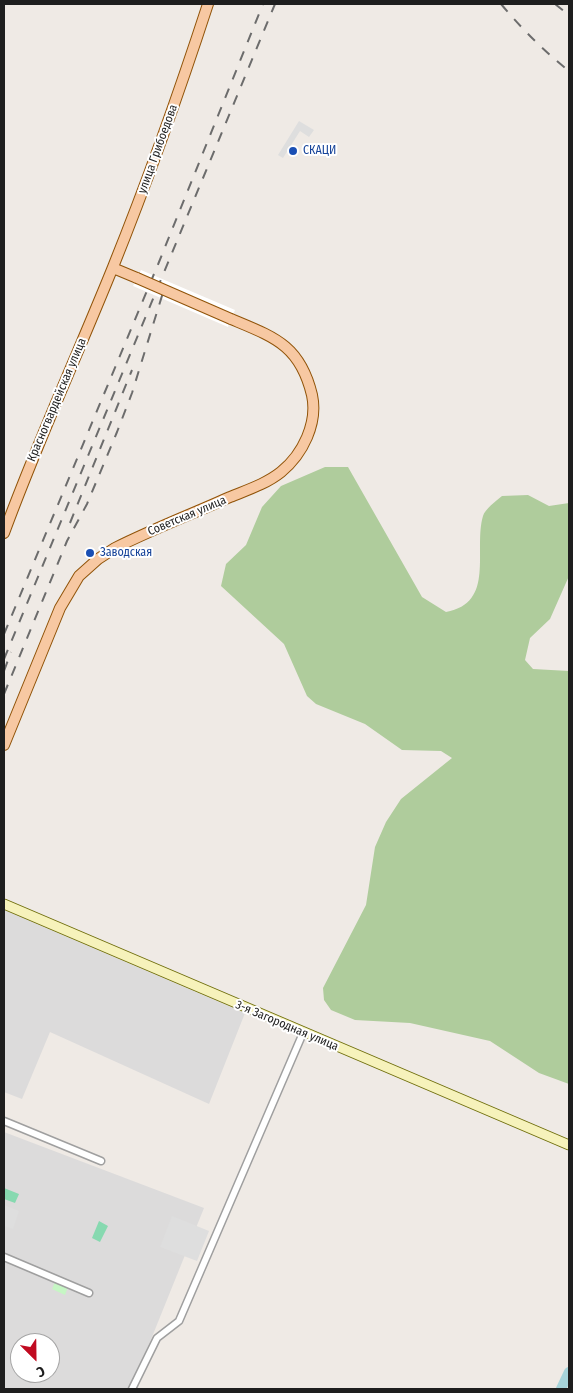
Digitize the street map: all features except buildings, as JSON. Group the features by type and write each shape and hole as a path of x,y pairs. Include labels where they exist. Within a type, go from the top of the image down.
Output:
{"main road":[{"name":"улица Грибоедова","path":"113,268 158,152 208,4"},
{"name":"Советская улица","path":"4,745 60,608 79,576 98,559 130,541 267,481 290,464 302,448 312,423 313,401 301,364 286,346 271,336 113,268"},
{"name":"Красногвардейская улица","path":"4,533 26,474 113,268"},
{"name":"3-я Загородная улица","path":"4,904 569,1145"}],"street":[{"path":"132,1389 157,1338 179,1321 303,1033"},
{"path":"4,1121 101,1161"},
{"path":"4,1257 89,1293"}],"shaded area":[{"path":"299,121 314,130 309,137 300,131 283,158 278,155"},
{"path":"4,910 245,1013 209,1104 50,1032 22,1099 4,1092"},
{"path":"4,1132 204,1208 131,1389 4,1389"},
{"path":"4,1205 19,1211 13,1229 4,1226"},
{"path":"172,1216 209,1231 197,1261 160,1247"}],"green space":[{"path":"325,467 348,467 422,597 446,612 462,607 471,598 477,587 483,516 494,503 502,496 528,495 549,506 569,503 569,576 550,619 530,638 525,660 533,669 569,671 569,1084 539,1073 490,1041 410,1023 355,1020 331,1010 324,1000 323,988 366,905 375,847 386,822 401,799 452,758 441,751 402,750 365,724 316,704 307,696 284,644 221,586 226,564 246,545 262,507 281,486"},
{"path":"4,1188 19,1194 15,1203 4,1199"},
{"path":"99,1221 108,1226 100,1242 92,1238"},
{"path":"55,1282 68,1287 65,1295 52,1289"}],"pier":[{"path":"141,270 235,310 228,327 133,286"}],"waterway":[{"path":"561,1389 569,1372"}],"railway":[{"path":"4,634 159,262 263,4"},
{"path":"4,659 275,4"},
{"path":"501,4 551,56 569,71"},
{"path":"555,4 569,15"},
{"path":"4,694 67,541 87,504 117,432 132,393 165,286"},
{"path":"70,523 132,370"},
{"path":"4,671 11,652"}],"place":[{"name":"СКАЦИ","path":"293,151"},
{"name":"Заводская","path":"90,553"}]}
